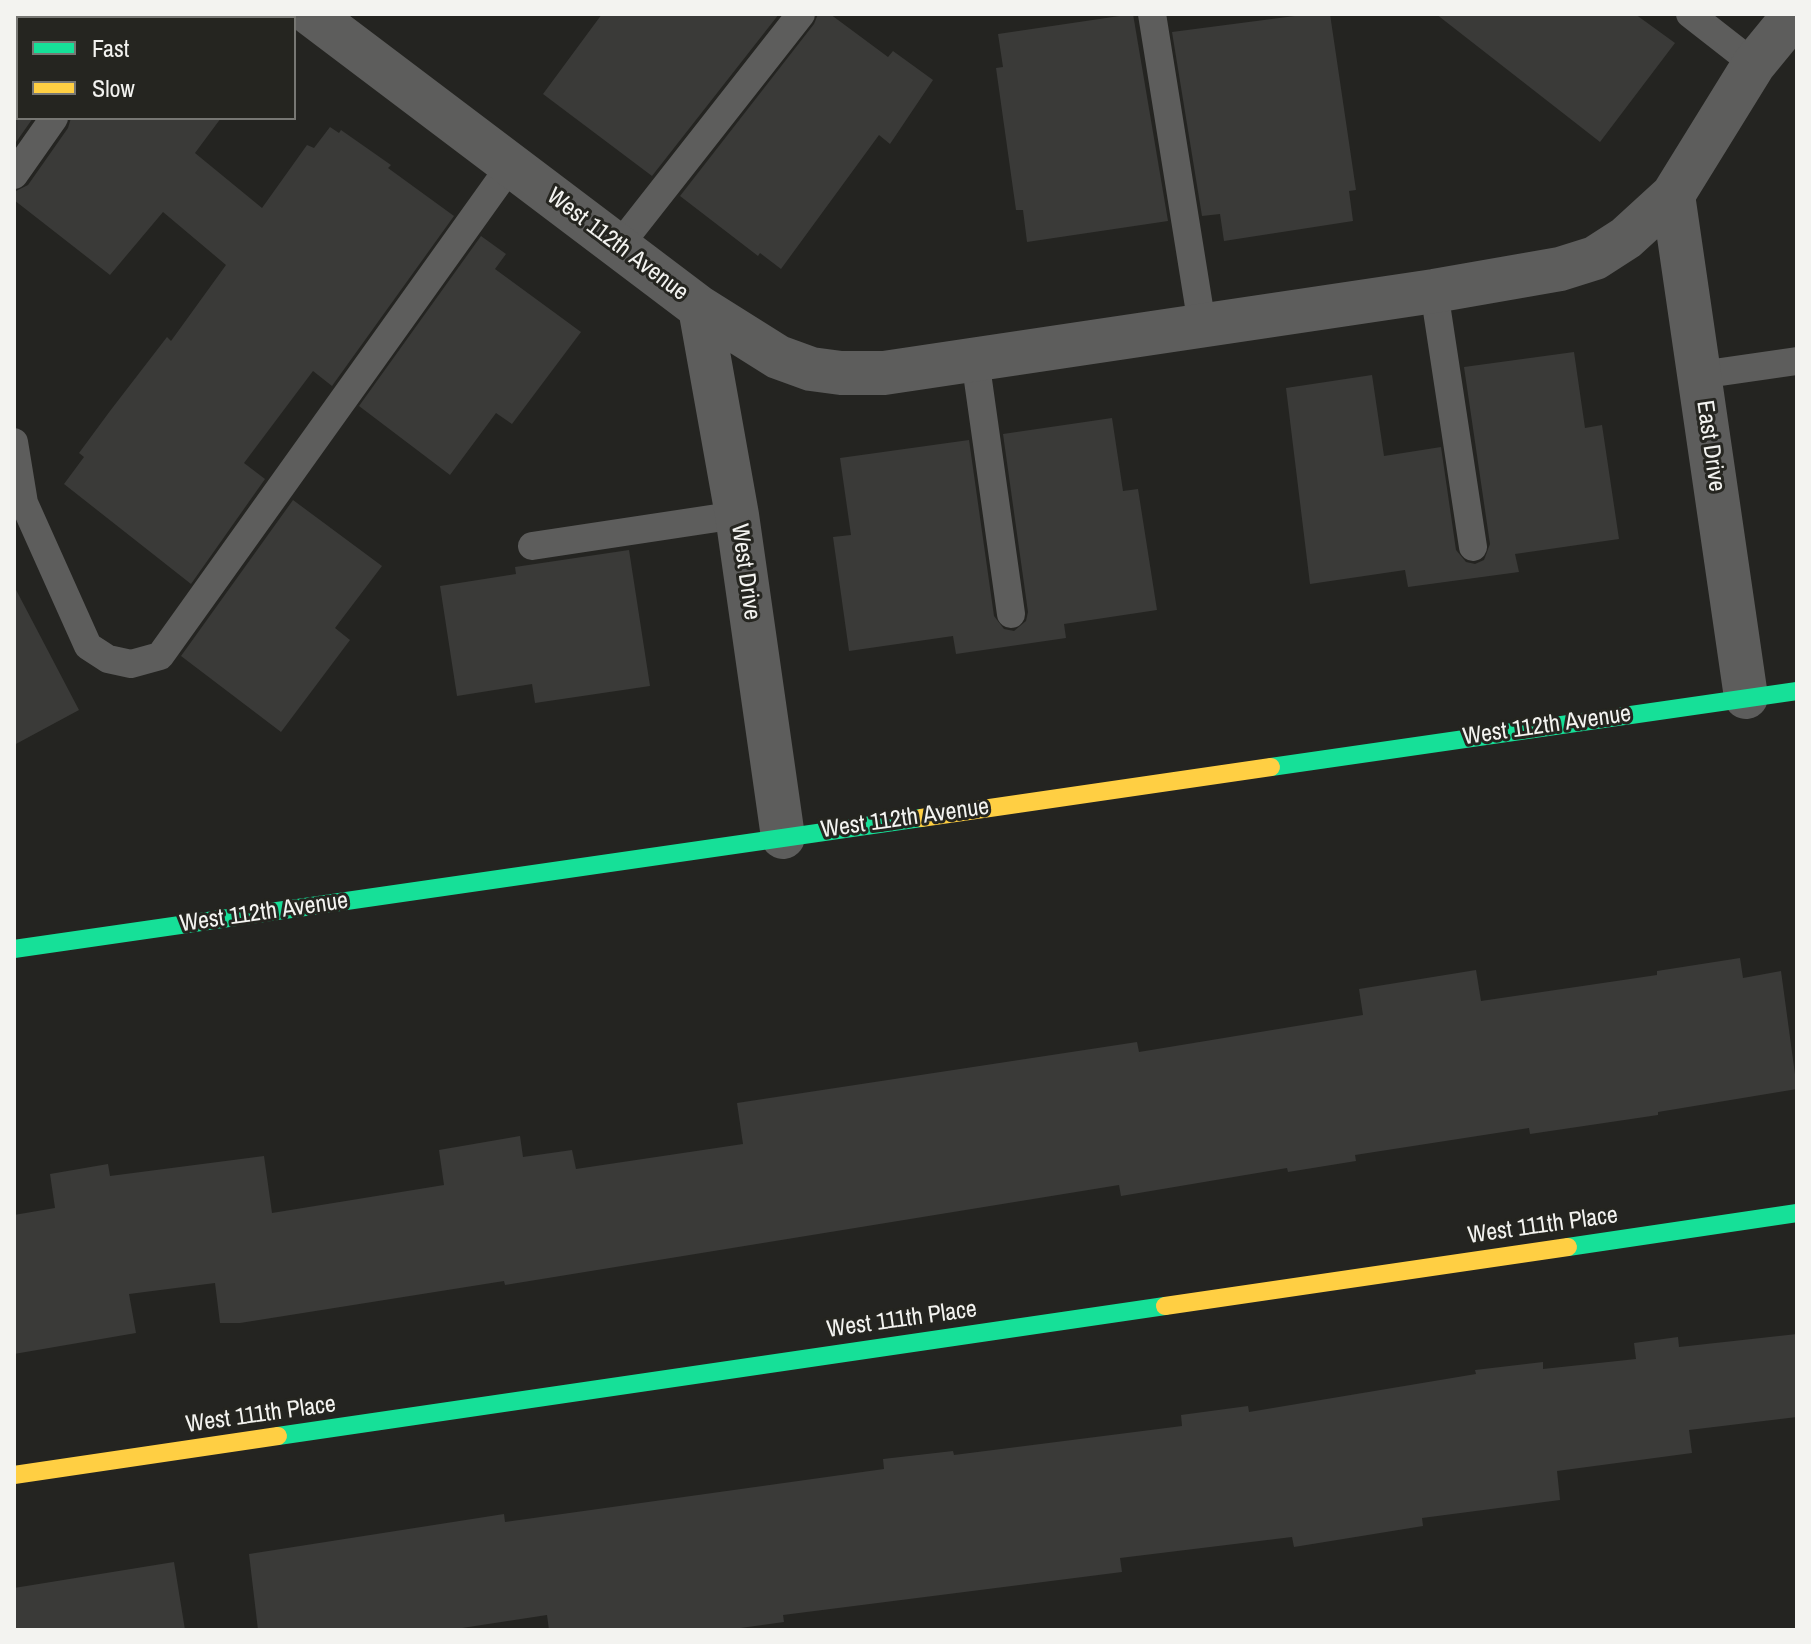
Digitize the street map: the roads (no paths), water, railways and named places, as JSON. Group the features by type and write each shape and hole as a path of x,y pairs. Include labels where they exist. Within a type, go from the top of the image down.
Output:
{"main road":[{"name":"West 112th Avenue","path":"14,949 1797,691"},
{"name":"West 111th Place","path":"14,1475 1797,1213"}],"street":[{"name":"West 112th Avenue","path":"321,17 700,308 778,357 811,369 884,373 1434,291 1560,269 1595,258 1626,238 1673,195 1754,64 1795,14"},
{"name":"East Drive","path":"1673,195 1746,697"},
{"name":"West Drive","path":"700,308 737,515 783,837"}],"lane":[{"path":"618,247 801,14"},
{"path":"1152,14 1202,325"},
{"path":"1690,14 1754,64"},
{"path":"14,175 53,120"},
{"path":"14,442 24,503 88,646 108,659 131,664 160,656 511,165"},
{"path":"1434,291 1473,547"},
{"path":"975,359 1011,614"},
{"path":"1700,375 1797,361"},
{"path":"532,546 737,515"}]}
